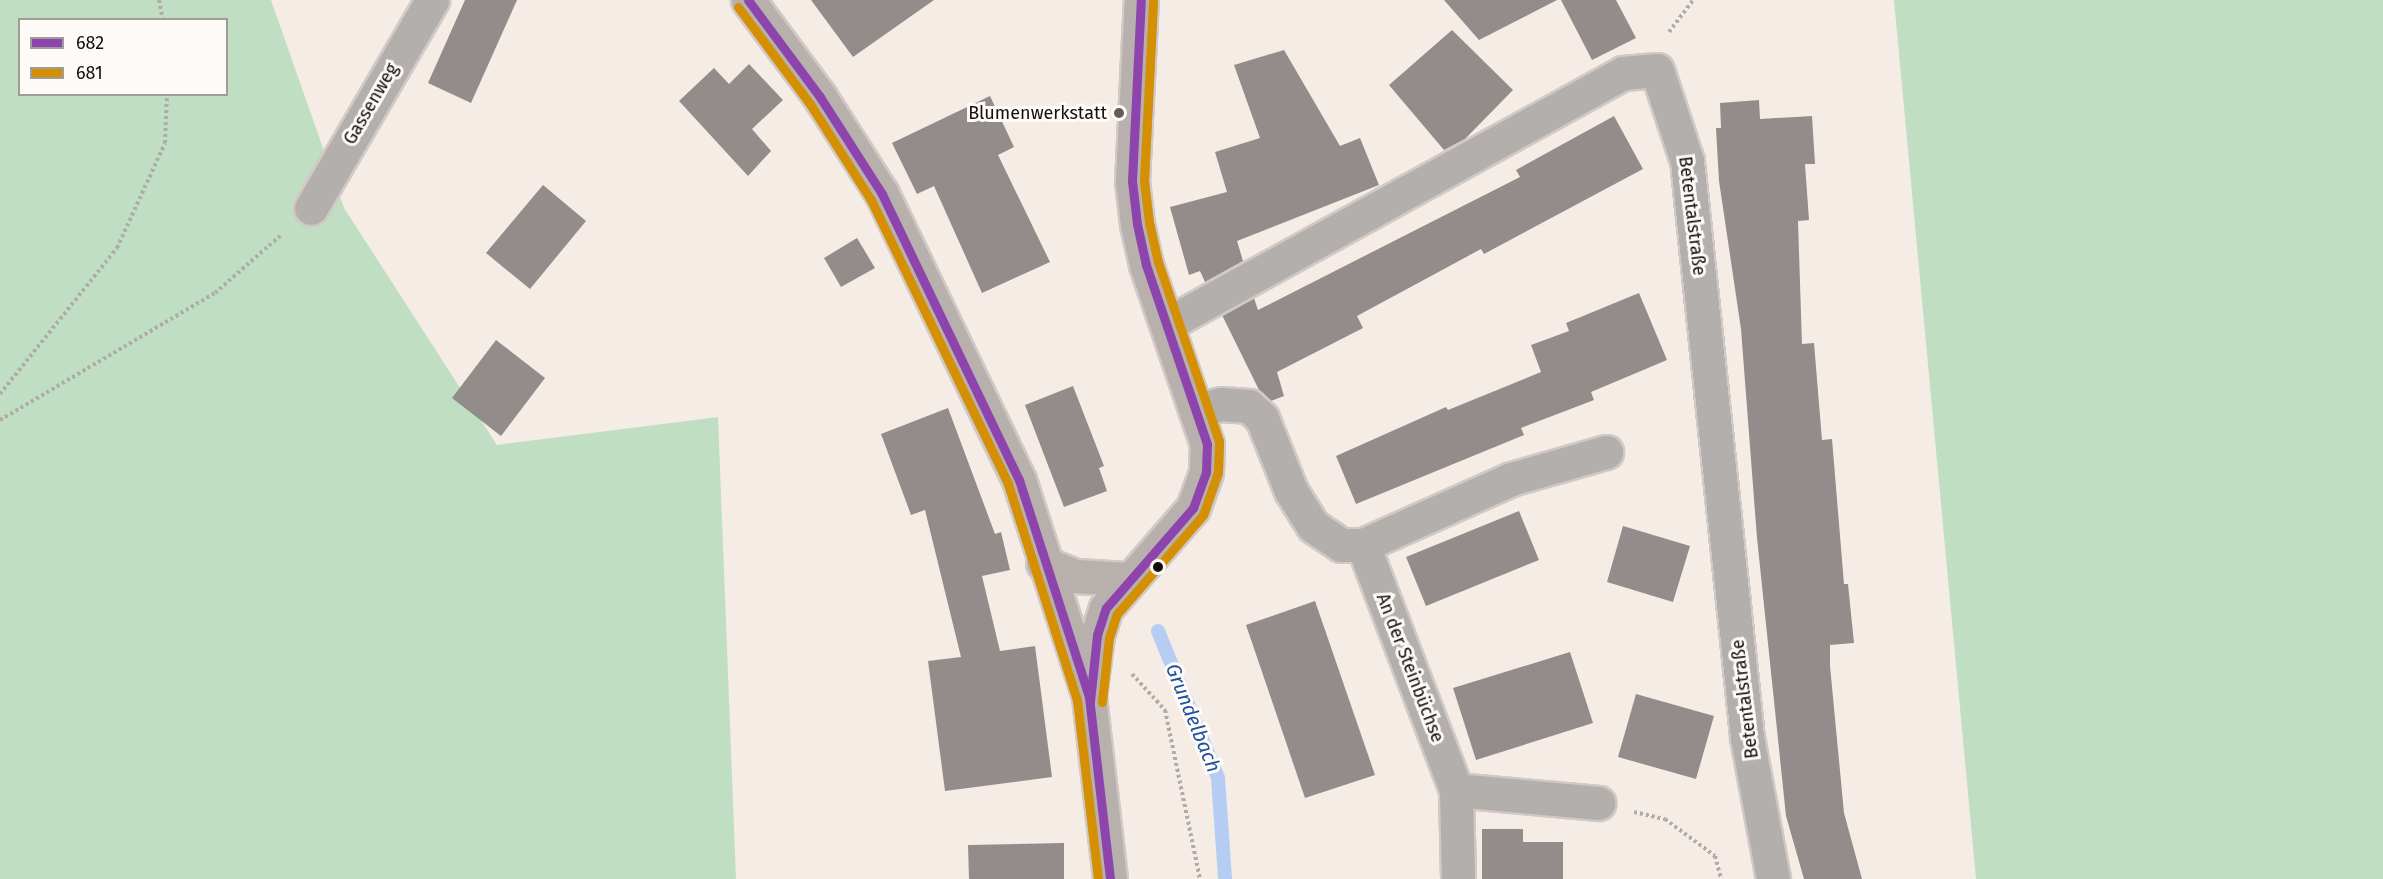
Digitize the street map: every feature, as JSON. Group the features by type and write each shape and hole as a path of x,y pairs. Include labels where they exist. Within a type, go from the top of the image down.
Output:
{"main road":[{"path":"748,0 820,97 882,195 1019,480 1043,563 1089,697 1110,879"},
{"path":"1089,697 1097,635 1106,608 1128,579 1179,526 1201,490 1206,472 1207,444 1168,323 1146,265 1132,181 1141,0"},
{"path":"1043,563 1075,576 1128,579"}],"street":[{"name":"Gassenweg","path":"311,208 432,0"},
{"name":"Betentalstraße","path":"1168,323 1623,73 1657,70 1687,161 1747,737 1773,879"},
{"path":"1197,410 1221,404 1249,406 1262,418 1291,491 1313,526 1341,545 1363,545 1510,479 1606,452"},
{"name":"An der Steinbüchse","path":"1363,545 1456,790 1458,879"},
{"path":"1456,790 1598,803"}],"path":[{"path":"159,0 163,18"},
{"path":"1671,25 1693,0"},
{"path":"0,394 117,248 165,143 167,96"},
{"path":"0,420 215,293 311,208"},
{"path":"1097,635 1165,710 1200,879"},
{"path":"1598,803 1665,819 1715,856 1721,879"}],"green space":[{"path":"0,0 271,0 344,208 497,445 718,417 736,879 0,879"},
{"path":"1894,0 2383,0 2383,879 1976,879"}],"building":[{"path":"465,0 517,0 471,103 428,83"},
{"path":"811,0 934,0 853,57"},
{"path":"1444,0 1557,0 1479,40"},
{"path":"1561,0 1616,0 1636,38 1592,60"},
{"path":"1452,30 1513,90 1465,139 1444,150 1389,85"},
{"path":"1284,50 1340,146 1360,138 1379,185 1237,241 1243,261 1205,282 1200,271 1189,275 1170,207 1227,192 1215,152 1260,138 1234,65"},
{"path":"749,64 783,100 752,129 771,151 748,176 679,101 714,68 729,84"},
{"path":"990,96 1014,147 998,155 1050,262 982,293 934,186 917,194 892,143"},
{"path":"1759,100 1760,119 1812,116 1815,164 1805,164 1809,220 1798,221 1802,344 1814,343 1822,440 1832,439 1844,584 1848,584 1854,643 1830,645 1830,666 1844,813 1862,879 1804,879 1786,816 1757,538 1741,329 1719,181 1716,128 1721,128 1720,103"},
{"path":"1614,116 1643,169 1484,254 1481,249 1357,316 1363,328 1277,372 1284,396 1271,401 1260,392 1222,315 1254,298 1258,310 1520,177 1516,170"},
{"path":"543,185 586,221 530,289 486,253"},
{"path":"857,238 875,268 841,287 824,258"},
{"path":"1639,293 1667,360 1591,392 1594,400 1521,428 1524,435 1356,504 1336,456 1446,407 1448,410 1541,372 1531,345 1569,331 1566,323"},
{"path":"496,340 545,378 501,436 452,398"},
{"path":"1073,386 1104,466 1099,468 1107,491 1064,507 1025,405"},
{"path":"948,408 995,534 1001,532 1010,570 982,576 1000,651 1035,646 1052,777 945,791 928,661 961,657 925,510 911,515 881,434"},
{"path":"1519,511 1539,560 1426,606 1406,557"},
{"path":"1623,526 1690,546 1673,602 1607,582"},
{"path":"1315,601 1375,775 1305,798 1246,625"},
{"path":"1570,652 1593,723 1476,760 1453,688"},
{"path":"1636,694 1714,716 1696,779 1618,757"},
{"path":"1482,829 1523,829 1523,842 1563,842 1563,879 1482,879"},
{"path":"1064,843 1064,879 969,879 968,845"}],"waterway":[{"name":"Grundelbach","path":"1158,631 1218,778 1225,879"}],"transit line":[{"name":"682","path":"748,0 820,97 882,194 1019,480 1089,697 1110,879"},
{"name":"682","path":"1090,701 1097,635 1106,608 1193,508 1206,472 1207,444 1146,265 1137,224 1132,181 1141,0"},
{"name":"681","path":"1102,702 1109,638 1117,614 1203,515 1218,472 1219,441 1158,262 1149,222 1144,181 1153,1"},
{"name":"681","path":"738,7 810,104 871,200 1008,484 1077,700 1098,879"}],"place":[{"name":"Blumenwerkstatt","path":"1119,113"}]}
